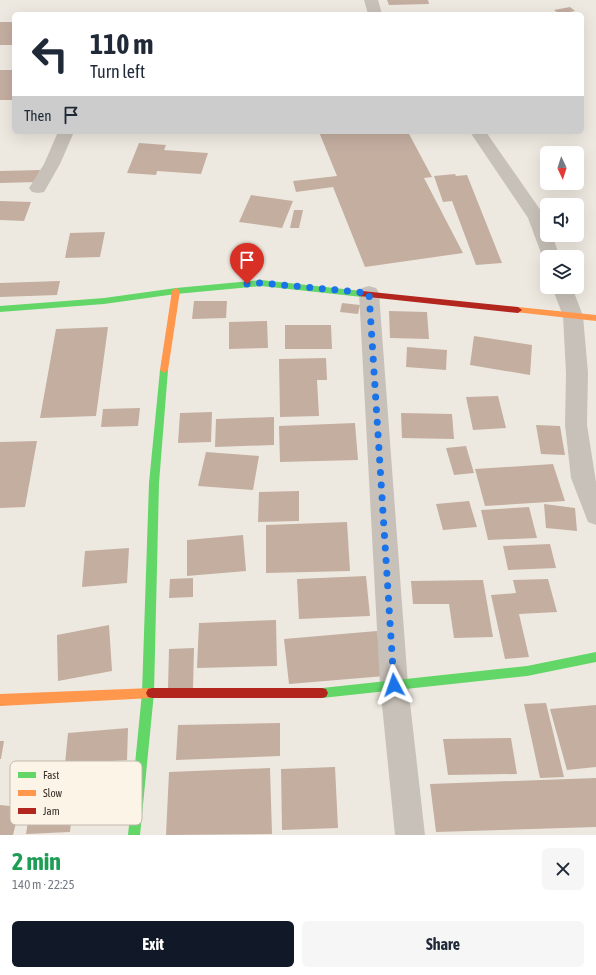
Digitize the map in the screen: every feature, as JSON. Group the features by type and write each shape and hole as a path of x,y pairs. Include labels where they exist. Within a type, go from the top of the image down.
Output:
{"street":[{"path":"371,0 374,12"},
{"path":"38,188 52,164 65,134"},
{"path":"479,134 537,218 548,250"},
{"path":"0,309 104,301 176,291 261,283 369,293 596,318"},
{"path":"141,761 148,693 154,483 163,379 176,291"},
{"path":"369,293 394,685 410,835"},
{"path":"565,294 573,316 577,373 576,425 590,477 596,515"},
{"path":"0,700 148,693 320,693 527,671 596,657"},
{"path":"134,835 135,825"}],"building":[{"path":"387,0 428,0 429,4 389,5"},
{"path":"570,7 575,11 556,12 554,10"},
{"path":"0,22 12,22 12,45 0,45"},
{"path":"0,70 12,70 12,100 0,100"},
{"path":"320,134 409,134 432,177 424,178 463,253 365,267 333,187 296,192 293,181 337,176"},
{"path":"139,143 166,145 164,150 208,153 201,174 157,171 156,175 127,173"},
{"path":"40,170 37,182 0,183 0,171"},
{"path":"455,174 456,176 467,175 502,263 476,265 452,201 443,202 434,176"},
{"path":"251,195 293,201 282,228 239,222"},
{"path":"0,201 31,202 24,221 0,220"},
{"path":"294,210 303,210 299,228 290,228"},
{"path":"105,232 100,257 65,258 70,233"},
{"path":"60,281 57,295 0,297 0,283"},
{"path":"194,301 227,301 226,318 192,319"},
{"path":"342,303 360,305 358,314 340,312"},
{"path":"389,311 427,312 429,339 390,338"},
{"path":"267,321 268,348 229,349 229,322"},
{"path":"285,325 331,325 332,349 285,349"},
{"path":"108,327 96,416 40,418 56,329"},
{"path":"474,336 532,345 530,375 470,365"},
{"path":"407,347 447,350 446,370 406,367"},
{"path":"326,358 327,380 317,380 319,416 280,417 279,359"},
{"path":"498,396 506,428 473,430 466,397"},
{"path":"140,408 138,426 101,427 103,409"},
{"path":"212,412 211,442 178,443 180,413"},
{"path":"401,413 452,414 454,439 402,438"},
{"path":"274,417 274,445 215,447 216,419"},
{"path":"355,423 358,460 280,462 279,426"},
{"path":"536,425 560,426 565,455 541,454"},
{"path":"37,441 25,507 0,508 0,442"},
{"path":"466,446 474,473 454,475 446,448"},
{"path":"206,452 259,456 253,490 198,486"},
{"path":"553,464 565,501 485,506 475,469"},
{"path":"299,491 299,521 258,522 259,492"},
{"path":"469,501 477,527 443,530 436,504"},
{"path":"544,504 575,508 577,531 546,528"},
{"path":"529,507 537,538 488,540 481,510"},
{"path":"347,522 350,571 266,573 266,525"},
{"path":"243,535 246,571 187,576 187,540"},
{"path":"550,544 556,568 508,570 503,546"},
{"path":"129,548 127,583 82,587 85,551"},
{"path":"366,576 370,616 299,619 297,579"},
{"path":"193,578 193,597 169,598 170,579"},
{"path":"548,579 557,612 519,614 529,657 505,659 491,595 516,593 513,580"},
{"path":"483,580 493,637 454,638 449,604 413,604 411,581"},
{"path":"276,620 277,666 197,668 199,623"},
{"path":"109,625 112,671 58,681 57,635"},
{"path":"377,631 385,676 289,684 284,639"},
{"path":"194,648 193,688 168,689 169,649"},
{"path":"546,703 564,777 540,778 524,704"},
{"path":"596,705 596,767 567,770 550,709"},
{"path":"280,723 280,756 176,760 178,725"},
{"path":"128,728 127,760 65,761 68,733"},
{"path":"511,738 517,774 448,775 443,739"},
{"path":"0,741 4,741 1,759 0,759"},
{"path":"335,767 338,828 282,830 281,769"},
{"path":"270,768 272,834 166,835 169,772"},
{"path":"596,778 596,827 436,832 430,784"},
{"path":"0,805 10,806 10,825 16,825 13,835 0,835"},
{"path":"27,825 71,825 70,832 26,834"}],"traffic: fast":[{"path":"0,309 104,301 176,291 261,283 362,294"},
{"path":"141,761 148,693 154,483 164,370"},
{"path":"322,693 527,671 596,657"},
{"path":"134,835 135,825"}],"traffic: slow":[{"path":"164,370 176,291"},
{"path":"518,310 596,318"},
{"path":"0,700 152,693"}],"traffic: jam":[{"path":"362,294 518,310"},
{"path":"152,693 322,693"}],"route":[{"path":"247,284 261,283 369,293 394,685"}]}
